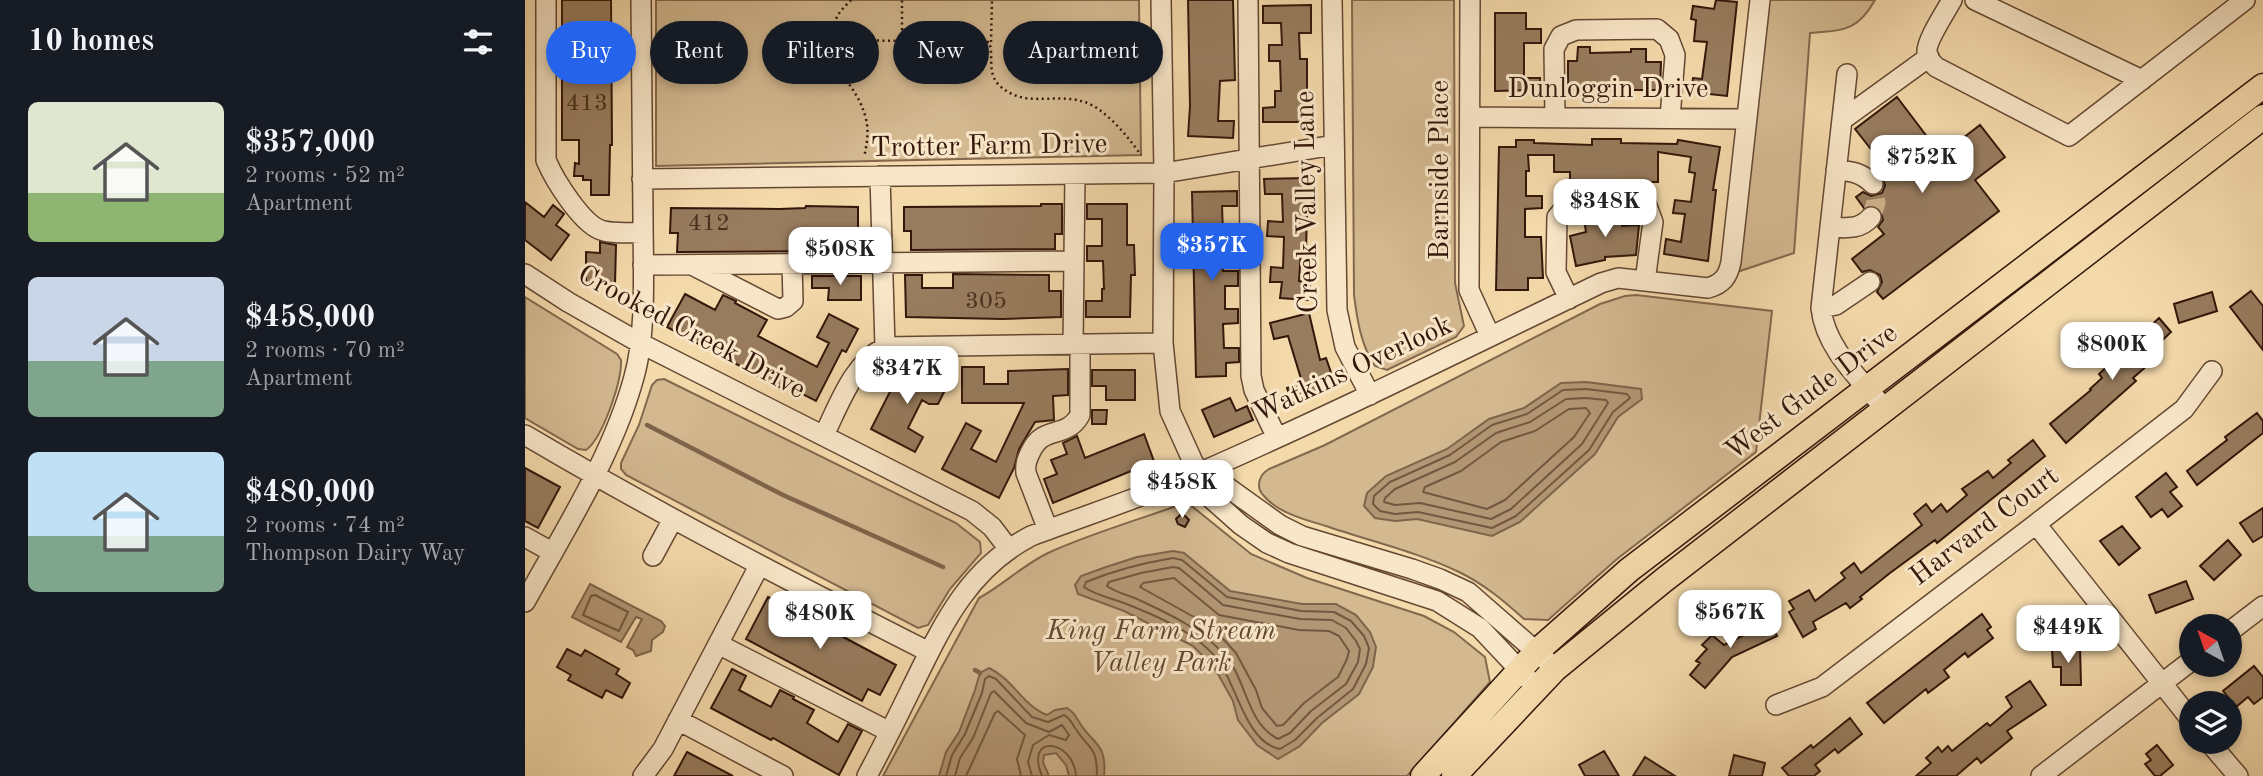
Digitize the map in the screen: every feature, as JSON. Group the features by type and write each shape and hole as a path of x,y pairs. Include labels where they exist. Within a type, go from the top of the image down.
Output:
{"main road":[{"name":"West Gude Drive","path":"1423,776 1528,660 1629,570 2263,86"},
{"name":"West Gude Drive","path":"1454,776 1555,669 1664,580 2263,117"}],"street":[{"path":"546,0 546,160 552,174 589,225 603,231 643,233"},
{"path":"525,601 593,476 624,412 635,374 640,343 643,265 641,0"},
{"path":"1161,0 1163,343 1170,411 1205,493 1241,525 1267,543 1319,564 1437,601 1528,660 1555,669"},
{"path":"1248,0 1251,376 1254,390 1277,438"},
{"name":"Creek Valley Lane","path":"1332,0 1339,327 1345,347 1370,396"},
{"name":"Barnside Place","path":"1470,0 1469,290 1490,336"},
{"path":"1746,119 1760,0"},
{"path":"1952,0 1928,44 1929,57 1936,67 2069,136 2245,0"},
{"path":"1986,2 2142,80"},
{"path":"1556,117 1554,49 1561,36 1576,30 1657,29 1669,39 1675,55 1671,118"},
{"path":"1842,120 1929,57"},
{"path":"1847,74 1821,308 1827,334 1885,409"},
{"name":"Dunloggin Drive","path":"1470,117 1746,119"},
{"name":"Watkins Overlook","path":"867,776 929,652 969,586 1008,548 1198,473 1277,438 1370,396 1601,283 1618,278 1708,288 1717,285 1725,279 1731,262 1746,119"},
{"name":"Trotter Farm Drive","path":"642,179 1164,173 1335,145"},
{"path":"1836,170 1865,175 1873,184"},
{"path":"1048,530 1025,464 1036,440 1044,435 1068,429 1075,425 1080,415 1074,261 1075,174"},
{"path":"880,176 885,347"},
{"path":"1569,299 1556,272 1557,217 1567,205 1580,200 1635,198 1647,206 1653,222 1645,281"},
{"path":"1830,227 1852,228 1865,224 1871,217"},
{"path":"643,265 1074,261"},
{"path":"691,264 778,309 793,301 792,263"},
{"name":"Crooked Creek Drive","path":"525,274 640,343 972,511 992,527 1008,548"},
{"path":"1821,308 1836,305 1870,282"},
{"path":"824,435 860,367 874,353 885,347 1163,343"},
{"name":"Harvard Court","path":"1776,705 1822,687 2036,524 2184,409 2212,371"},
{"path":"525,435 593,476 759,566 929,652"},
{"path":"1198,473 1227,487 1280,525 1302,536 1412,569 1468,592 1528,660 1537,688"},
{"path":"653,556 673,519"},
{"path":"2036,524 2179,706"},
{"path":"525,537 552,552"},
{"path":"643,776 663,749 759,566"},
{"path":"2242,622 2263,606"},
{"path":"718,644 890,732"},
{"path":"2041,776 2179,670"},
{"path":"678,720 753,769 783,776"},
{"path":"2219,754 2238,776"}],"path":[{"path":"837,21 838,14 851,0"},
{"path":"902,0 902,21"},
{"path":"992,0 991,45 994,78 1003,88 1028,100 1075,100 1097,107 1132,142 1141,155"},
{"path":"848,84 866,119 868,138 864,157"}],"green space":[{"path":"656,0 1139,0 1139,21 1003,21 1003,84 1140,84 1141,155 656,166 656,84 748,84 748,21 656,21"},
{"path":"1352,0 1454,0 1455,283 1464,326 1456,337 1387,370 1375,366 1366,350 1354,295"},
{"path":"1760,0 1875,0 1855,24 1840,30 1810,33 1794,253 1740,271 1731,262"},
{"path":"1636,295 1772,311 1756,452 1617,559 1548,620 1524,619 1493,593 1459,572 1293,515 1277,507 1261,493 1259,481 1269,469 1325,445 1600,304"},
{"path":"525,297 617,354 621,360 618,381 605,422 586,450 578,449 525,418"},
{"path":"664,379 956,523 980,542 981,553 950,589 928,625 918,628 626,475 621,469 621,463 639,425 652,385 657,380"},
{"name":"King Farm Stream Valley Park","path":"1188,503 1251,554 1307,578 1424,616 1454,632 1485,657 1490,682 1407,776 883,776 979,598 1048,553 1097,533"}],"water":[{"path":"1586,382 1641,389 1642,399 1618,417 1595,454 1520,522 1492,536 1417,519 1395,521 1375,518 1364,506 1367,493 1386,476 1447,449 1489,419 1524,408 1561,383"},
{"path":"1173,551 1184,553 1230,591 1302,604 1336,604 1356,615 1370,632 1376,647 1373,667 1359,694 1322,723 1300,746 1278,759 1257,745 1238,720 1233,701 1214,667 1193,646 1124,611 1078,594 1075,585 1081,576 1137,557"},
{"path":"590,584 661,621 665,626 663,632 652,640 651,651 636,656 633,650 627,647 642,619 636,617 621,642 572,617"},
{"path":"989,668 1039,711 1047,715 1067,708 1072,712 1102,752 1104,776 1069,776 1066,765 1056,753 1044,755 1043,762 1049,776 939,776 946,752 959,732 980,673"}],"building":[{"path":"562,0 611,0 611,21 562,21"},
{"path":"1188,0 1233,0 1235,80 1220,81 1218,121 1234,121 1233,138 1188,136"},
{"path":"1716,0 1737,2 1727,96 1691,92 1693,78 1702,79 1707,42 1694,41 1696,20 1691,19 1693,6 1714,9"},
{"path":"1311,5 1311,33 1299,33 1300,59 1307,59 1307,122 1263,122 1263,108 1275,107 1275,91 1281,91 1280,61 1269,61 1269,45 1282,45 1281,23 1263,23 1263,6"},
{"path":"1495,13 1526,13 1526,29 1541,29 1541,43 1524,43 1524,78 1540,78 1540,90 1495,91"},
{"path":"1578,47 1590,47 1590,53 1646,49 1646,62 1661,62 1660,90 1568,90 1568,61 1577,61"},
{"path":"562,84 612,84 609,195 591,195 591,180 574,176 575,163 579,164 579,140 562,140"},
{"path":"1897,97 1941,155 1980,125 2005,157 1975,180 1999,211 1883,299 1877,292 1882,282 1880,275 1870,270 1862,272 1852,259 1884,234 1878,227 1883,220 1880,209 1874,205 1864,208 1856,197 1863,192 1871,196 1882,193 1885,186 1883,177 1889,172 1855,129"},
{"path":"1592,139 1621,139 1621,143 1677,144 1678,140 1720,147 1713,190 1716,190 1708,261 1664,254 1666,239 1681,242 1685,214 1673,213 1675,200 1691,202 1695,173 1689,172 1691,157 1658,152 1658,182 1570,185 1570,172 1554,172 1554,155 1528,155 1526,196 1542,196 1542,208 1525,209 1525,237 1541,237 1543,278 1528,278 1528,290 1496,290 1499,147 1516,147 1516,140 1592,145"},
{"path":"1308,178 1306,251 1301,251 1299,281 1310,282 1308,300 1280,298 1282,282 1270,282 1271,267 1283,268 1284,237 1267,236 1268,221 1283,222 1282,194 1265,194 1264,179"},
{"path":"1237,191 1237,206 1222,206 1223,234 1237,234 1237,249 1222,249 1223,271 1238,271 1238,286 1225,286 1225,309 1238,309 1238,323 1223,324 1224,348 1239,348 1239,362 1226,363 1226,376 1196,377 1192,192"},
{"path":"525,202 544,217 553,205 564,214 556,225 569,235 551,260 525,240"},
{"path":"1062,204 1062,234 1055,234 1055,249 911,250 911,231 904,231 904,207"},
{"path":"1087,204 1127,204 1127,245 1134,245 1135,275 1131,275 1130,317 1086,317 1086,301 1102,301 1104,289 1103,261 1087,261 1087,246 1102,246 1102,219 1087,219"},
{"path":"806,206 858,207 858,237 849,238 849,251 677,252 678,233 670,233 671,208 779,209"},
{"path":"1621,211 1622,226 1639,225 1636,255 1605,257 1605,260 1576,266 1570,236 1586,232 1584,219"},
{"path":"600,242 616,245 615,284 586,284 586,252 600,253"},
{"path":"953,274 1049,275 1049,291 1061,291 1061,317 906,317 905,275 922,275 922,288 953,288"},
{"path":"812,276 861,276 861,300 828,300 829,288 812,288"},
{"path":"2251,291 2263,306 2263,350 2230,307"},
{"path":"2212,292 2217,311 2179,323 2174,304"},
{"path":"685,294 715,310 723,295 736,301 735,303 767,320 758,336 817,367 829,343 817,337 829,314 858,329 846,352 842,350 816,401 783,384 781,388 667,327"},
{"path":"1309,313 1320,360 1326,358 1336,387 1293,403 1287,388 1302,382 1288,336 1274,339 1270,323"},
{"path":"2159,318 2171,332 2151,351 2157,357 2133,378 2136,381 2066,443 2050,424 2091,390 2102,378 2099,374"},
{"path":"904,364 947,386 938,404 929,404 922,400 908,428 923,437 915,452 871,429"},
{"path":"962,367 984,367 984,384 1008,384 1008,371 1068,369 1068,395 1053,396 1054,420 1035,422 1019,449 1014,468 999,498 942,469 966,423 981,431 971,449 996,462 1024,403 962,403"},
{"path":"1092,370 1135,370 1135,400 1106,400 1106,386 1092,386"},
{"path":"1230,398 1236,411 1247,406 1253,420 1214,437 1202,410"},
{"path":"1092,410 1107,410 1106,424 1092,424"},
{"path":"2257,413 2263,421 2263,433 2197,485 2187,471"},
{"path":"1144,434 1155,464 1053,503 1044,479 1057,474 1051,460 1067,454 1063,443 1077,436 1085,458"},
{"path":"2033,440 2045,456 1937,543 1935,540 1890,573 1850,608 1846,603 1813,622 1816,629 1803,637 1789,612 1794,609 1789,601 1809,590 1815,601 1845,578 1841,573 1854,563 1861,573 1922,525 1914,514 1926,504 1932,512 1941,504 1947,512 1967,495 1962,489 1988,471 1993,478 2011,463 2008,460"},
{"path":"525,468 560,487 538,528 525,521"},
{"path":"2166,473 2177,487 2170,492 2182,506 2168,517 2162,509 2151,517 2136,497"},
{"path":"2263,508 2263,536 2253,542 2240,523"},
{"path":"1182,513 1189,520 1185,527 1178,524 1176,519"},
{"path":"2122,526 2140,548 2119,565 2100,541"},
{"path":"2228,540 2241,555 2214,580 2200,566"},
{"path":"2186,581 2193,599 2156,613 2149,595"},
{"path":"768,597 896,665 880,695 868,689 862,701 746,639"},
{"path":"1982,614 1991,627 1987,630 1993,638 1968,657 1965,653 1944,670 1949,677 1928,693 1926,689 1884,723 1867,703"},
{"path":"1768,617 1777,636 1732,657 1705,688 1690,675 1700,663 1696,661 1707,649 1702,645 1712,635 1724,645 1744,635 1742,629"},
{"path":"2080,647 2081,685 2061,685 2061,667 2053,667 2052,648"},
{"path":"567,649 581,656 585,650 619,669 616,674 630,683 622,698 606,690 602,698 568,680 571,675 557,667"},
{"path":"2254,666 2263,677 2263,697 2254,704 2248,697 2242,702 2242,691 2223,691"},
{"path":"732,669 746,676 739,690 771,707 780,690 794,697 793,699 814,710 807,723 838,742 848,724 862,731 839,775 773,738 771,740 711,708"},
{"path":"2030,681 2046,705 2007,731 2012,738 1981,763 1977,758 1956,776 1916,776 1931,763 1926,758 1938,747 1942,752 1948,746 1952,751 1987,723 1990,726 2012,707 2006,697"},
{"path":"1850,718 1862,734 1838,753 1835,749 1815,765 1820,771 1814,776 1789,776 1782,768 1811,745 1813,748"},
{"path":"2157,745 2173,765 2160,776 2155,776 2145,764 2151,760 2146,754"},
{"path":"1604,751 1619,776 1585,776 1579,765"},
{"path":"687,752 733,776 674,776"},
{"path":"1734,755 1765,763 1762,776 1729,776"},
{"path":"1645,757 1675,776 1633,776"}],"waterway":[{"path":"647,425 783,495 943,567"},
{"path":"975,670 980,673"}],"tunnel":[{"path":"1871,217 1876,203 1873,184"}]}
